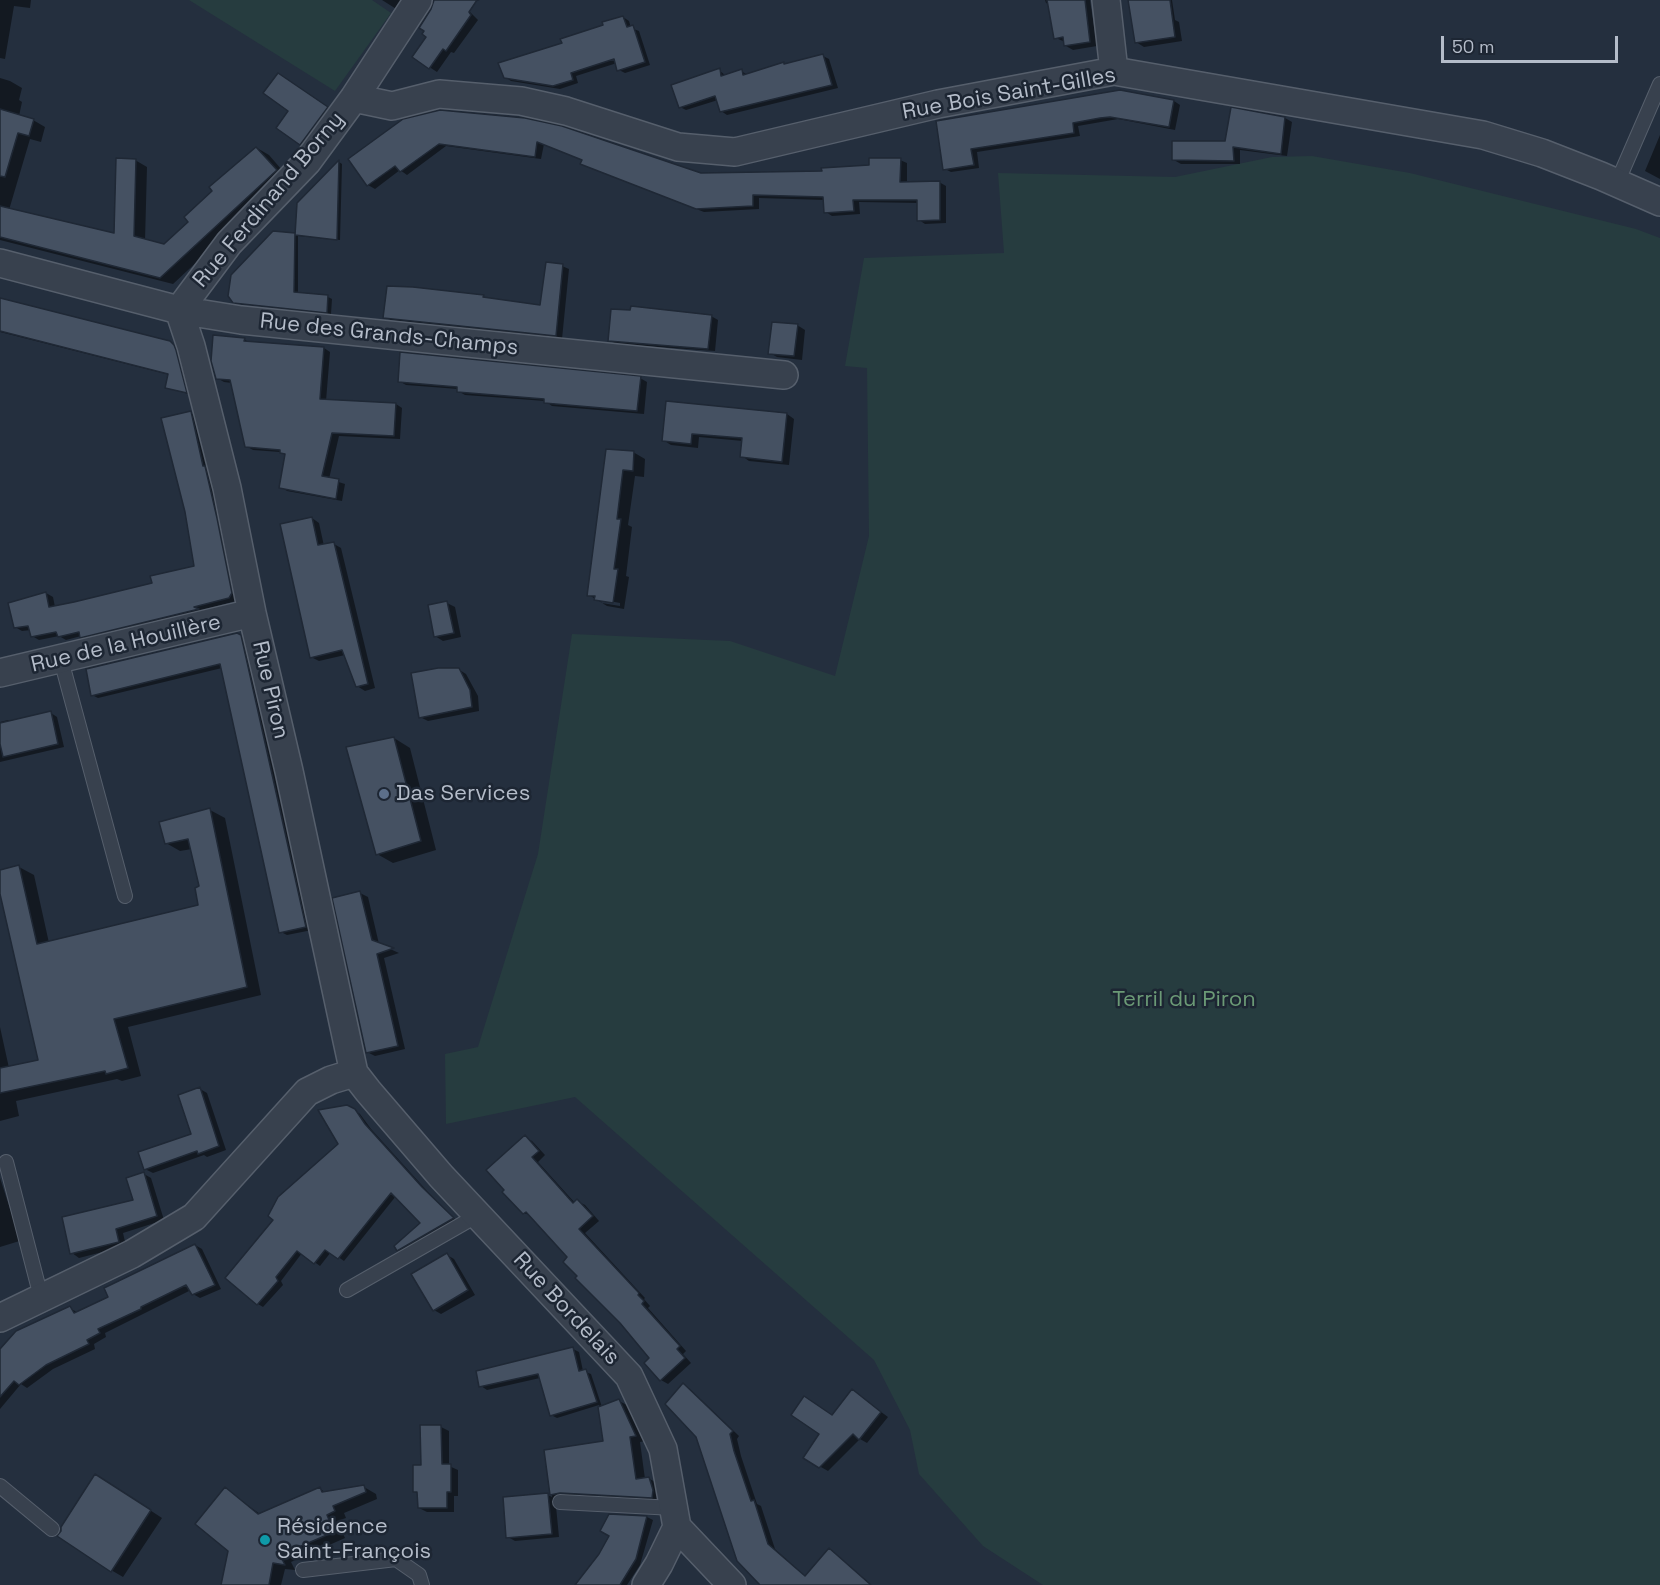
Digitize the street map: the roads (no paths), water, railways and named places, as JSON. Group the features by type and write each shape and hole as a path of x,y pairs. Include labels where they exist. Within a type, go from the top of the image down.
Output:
{"street":[{"name":"Rue Ferdinand Borny","path":"179,310 230,243 307,162 354,98 418,0"},
{"path":"1106,0 1114,71"},
{"name":"Rue Bois Saint-Gilles","path":"354,98 392,106 439,94 521,100 566,111 678,147 735,152 938,104 1114,71 1483,135 1542,153 1660,202"},
{"name":"Rue des Grands-Champs","path":"0,263 179,310 241,320 784,375"},
{"name":"Rue Piron","path":"179,310 191,346 227,488 252,613 289,771 354,1073"},
{"name":"Rue de la Houillère","path":"0,673 252,613"},
{"path":"0,1318 132,1254 194,1217 307,1092 331,1080 354,1073"},
{"name":"Rue Bordelais","path":"354,1073 441,1176 629,1376 663,1449 676,1517"},
{"path":"646,1585 659,1564 676,1517"},
{"path":"676,1517 732,1585"}],"lane":[{"path":"1617,183 1660,84"},
{"path":"61,660 124,896"},
{"path":"6,1162 41,1297"},
{"path":"347,1290 478,1215"},
{"path":"0,1486 52,1529"},
{"path":"560,1502 676,1517"},
{"path":"303,1570 396,1559 418,1575 422,1585"}],"place":[{"name":"Das Services","path":"384,794"},
{"name":"Résidence Saint-François","path":"265,1540"}],"park label":[{"name":"Terril du Piron","path":"1184,1000"}]}
